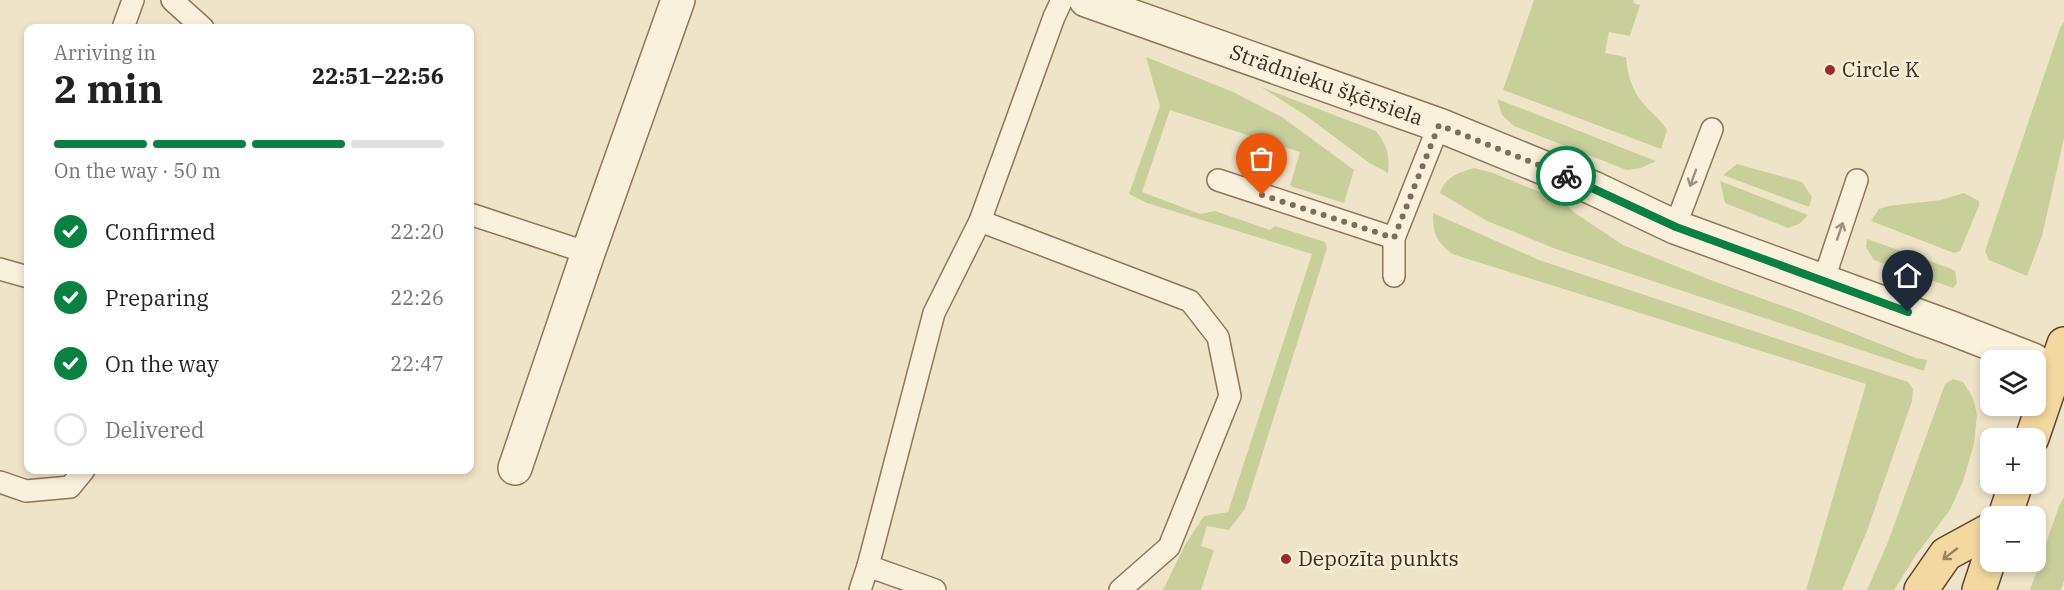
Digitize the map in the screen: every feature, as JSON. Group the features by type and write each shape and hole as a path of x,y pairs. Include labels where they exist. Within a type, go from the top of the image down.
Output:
{"main road":[{"path":"2034,428 2050,362"},
{"path":"1921,590 1946,554 1980,535"},
{"path":"1979,590 1985,572"}],"street":[{"path":"515,468 678,0"},
{"name":"Strādnieku šķērsiela","path":"1086,0 1439,125 1593,188 1676,227 1823,282 2050,362"}],"lane":[{"path":"124,24 133,0"},
{"path":"172,0 199,24"},
{"path":"860,590 934,313 980,221 1062,0"},
{"path":"1394,276 1394,238 1439,125"},
{"path":"1676,227 1712,129"},
{"path":"1218,180 1394,238"},
{"path":"1823,282 1857,180"},
{"path":"474,215 588,253"},
{"path":"980,221 1190,301 1218,337 1230,396 1169,547 1120,590"},
{"path":"0,269 24,276"},
{"path":"0,482 26,491 70,487 81,474"},
{"path":"868,566 935,590"}],"green space":[{"path":"1534,0 1634,0 1633,3 1640,5 1630,36 1609,32 1605,53 1626,57 1635,92 1667,130 1661,149 1503,90"},
{"path":"2064,22 2064,138 2042,236 2027,276 1989,260 1985,251 2060,28"},
{"path":"1146,57 1233,92 1282,117 1354,170 1344,203 1290,186 1300,152 1170,110 1142,192 1200,214 1215,211 1270,230 1275,226 1325,242 1327,248 1245,509 1229,530 1207,526 1201,546 1214,550 1201,590 1163,590 1185,545 1204,516 1228,512 1312,254 1147,203 1129,194 1160,106"},
{"path":"1261,87 1376,131 1387,150 1388,173 1368,162 1305,115"},
{"path":"1497,99 1656,161 1641,168 1627,170 1514,126 1502,115"},
{"path":"1737,164 1802,182 1812,197 1809,207 1723,175"},
{"path":"1474,168 1493,173 1562,201 1575,213 1623,245 1916,358 1927,360 1924,371 1556,249 1487,221 1440,193 1449,179"},
{"path":"1720,181 1808,215 1799,224 1788,228 1725,203"},
{"path":"1964,193 1979,201 1979,206 1960,251 1954,253 1871,221 1879,209 1888,206 1941,200"},
{"path":"1433,213 1539,260 1908,382 1913,389 1912,401 1867,531 1842,590 1806,590 1866,384 1452,254 1436,237"},
{"path":"1867,239 1949,268 1955,271 1957,283 1953,288 1874,260 1866,247"},
{"path":"1953,379 1963,382 1973,398 1977,415 1974,444 1963,481 1950,510 1916,555 1894,590 1867,590 1888,542 1945,384"},
{"path":"2064,497 2064,581 2061,590 2030,590 2036,572 2046,572 2046,544"}],"way so far":[{"path":"1262,195 1394,238 1439,125 1566,176"}],"place":[{"name":"Circle K","path":"1830,70"},
{"name":"Depozīta punkts","path":"1286,559"}],"route":[{"path":"1566,176 1676,227 1908,312"}]}
